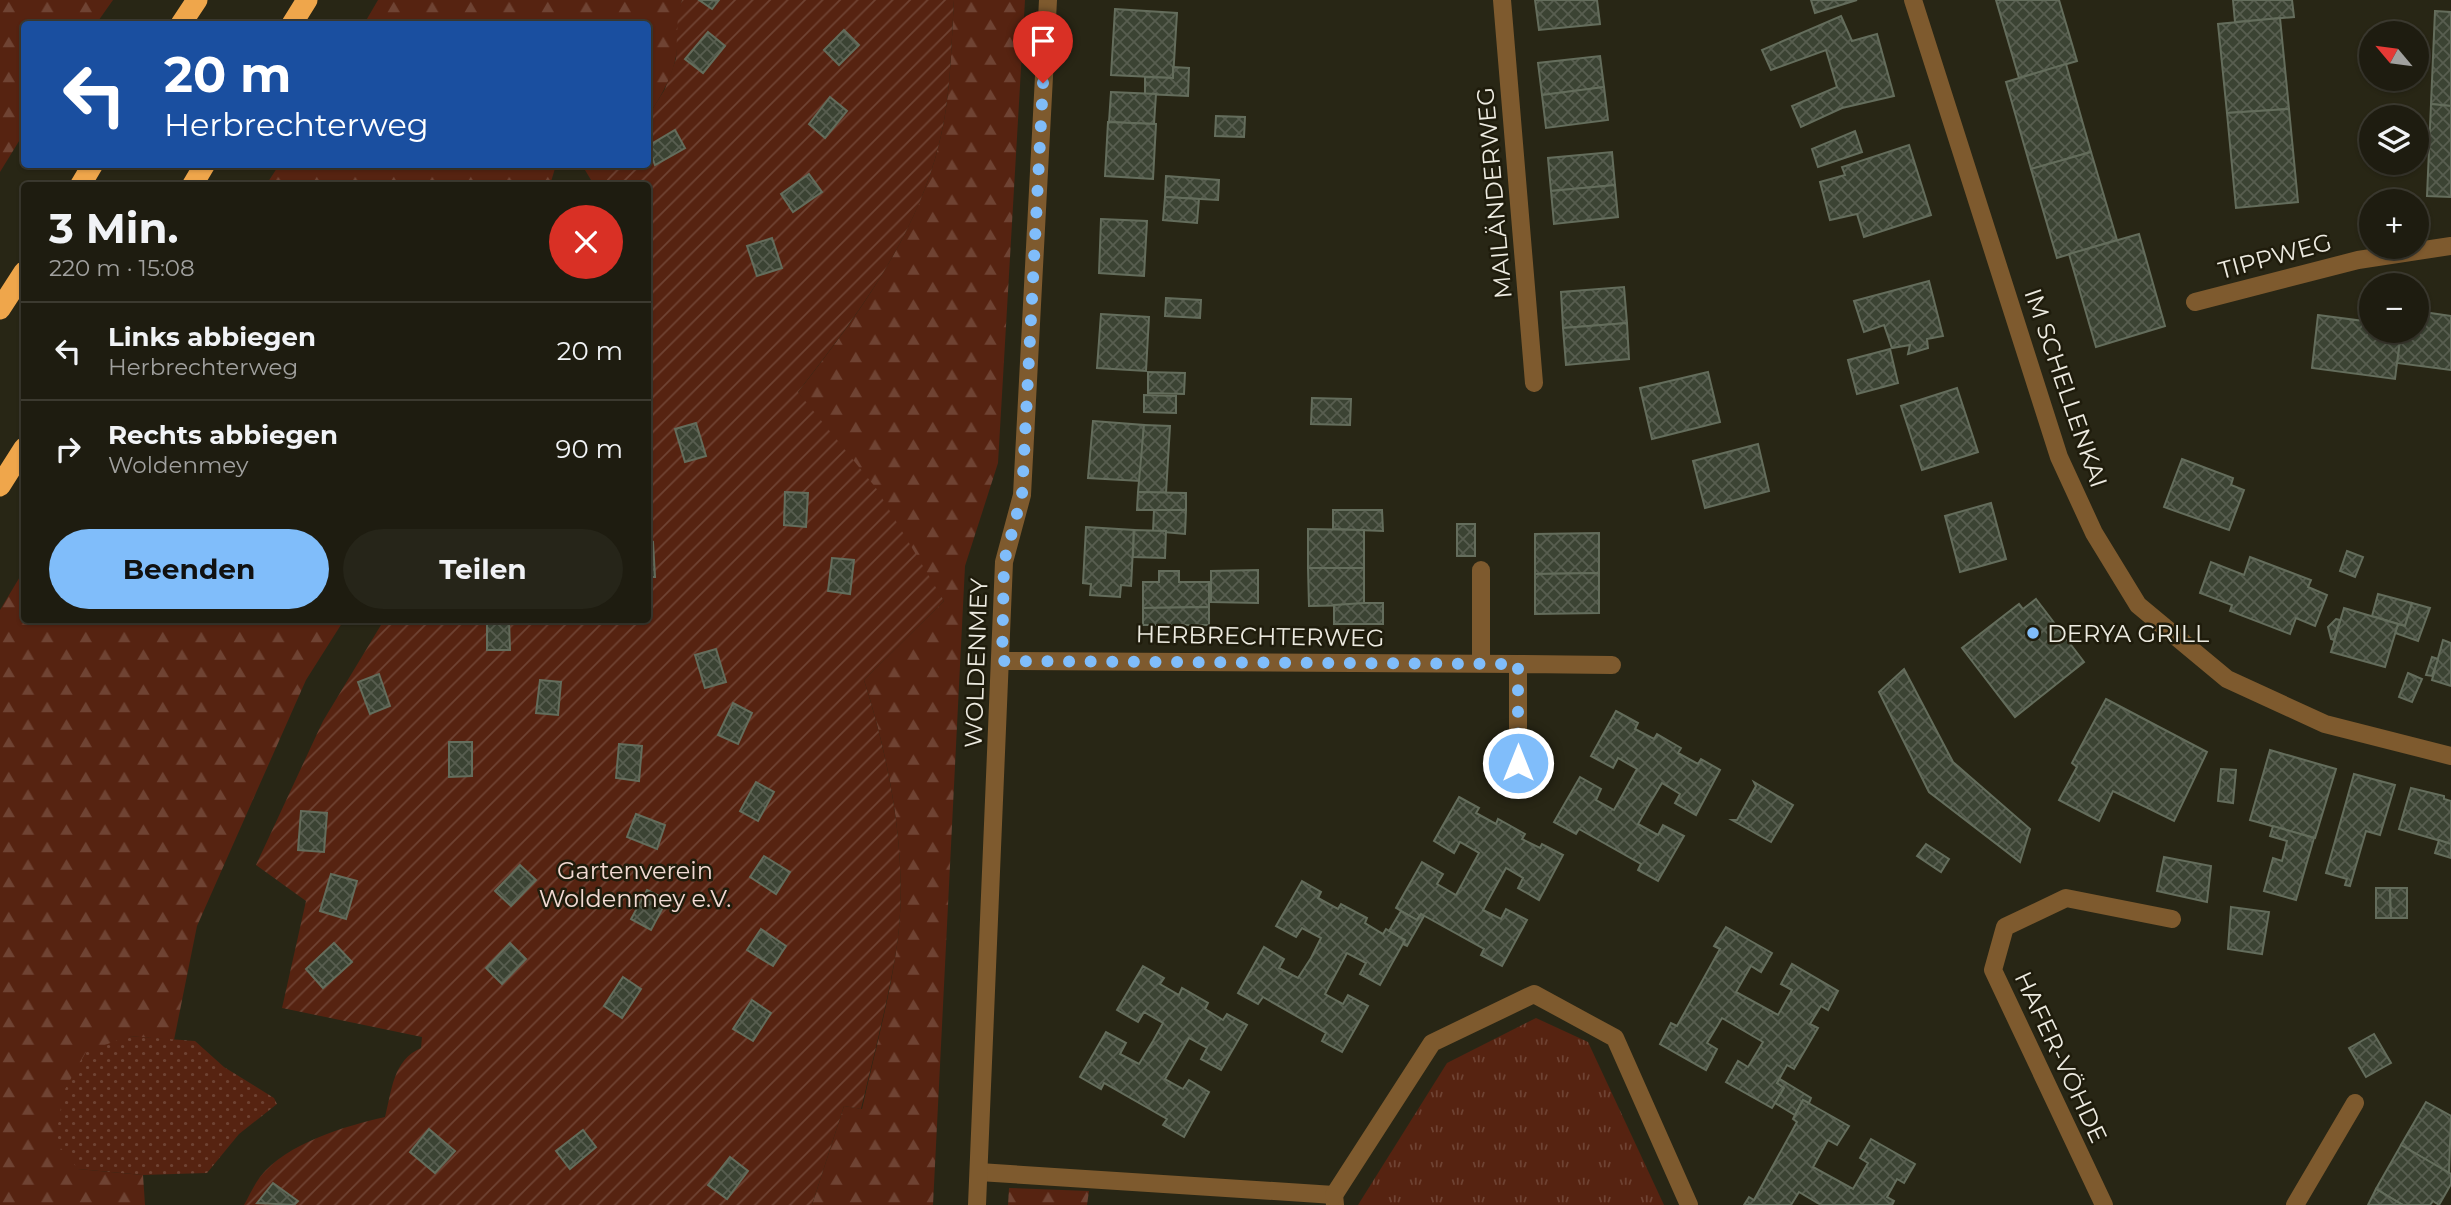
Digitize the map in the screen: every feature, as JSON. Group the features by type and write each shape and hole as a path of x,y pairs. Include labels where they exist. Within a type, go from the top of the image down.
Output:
{"highway":[{"path":"183,21 197,0"},
{"path":"294,21 307,0"},
{"path":"0,309 21,277"},
{"path":"0,486 21,453"}],"street":[{"name":"WOLDENMEY","path":"977,1205 1002,661 1004,562 1022,495 1048,0"},
{"name":"MAILÄNDERWEG","path":"1502,0 1534,383"},
{"name":"IM SCHELLENKAI","path":"1913,0 2059,457 2094,533 2138,605 2227,679 2325,724 2451,756"},
{"name":"TIPPWEG","path":"2195,302 2358,260 2451,246"},
{"path":"1481,570 1481,663"},
{"name":"HERBRECHTERWEG","path":"1002,661 1612,665"},
{"path":"1518,664 1518,763"},
{"name":"HAFER-VÖHDE","path":"2104,1205 1993,970 2005,927 2066,898 2172,919"},
{"path":"979,1172 1335,1200 1432,1043 1534,994 1615,1038 1689,1205"},
{"path":"2295,1205 2355,1103"}],"green space":[{"path":"0,0 113,0 98,21 21,21 21,138 0,172"},
{"path":"378,0 682,0 673,69 651,111 651,21 366,21"},
{"name":"Gartenverein Woldenmey e.V.","path":"682,0 954,0 946,109 929,179 900,244 882,275 798,392 876,488 944,601 864,680 890,782 896,818 901,889 895,958 861,1109 844,1106 812,1205 244,1205 260,1177 271,1165 301,1145 352,1125 385,1117 399,1068 412,1053 421,1048 422,1037 282,1008 306,901 256,865 323,721 382,623 651,623 651,182 605,182 615,168 651,168 651,111 665,89 676,59 678,13"},
{"path":"954,0 1025,0 998,463 965,566 933,1205 812,1205 844,1106 862,1109 888,996 899,924 901,889 896,817 882,746 864,680 944,601 798,392 882,275 900,244 929,178 946,109"},
{"path":"277,168 555,168 551,182 268,182"},
{"path":"584,168 615,168 606,182 592,182"},
{"path":"21,575 21,623 342,623 306,680 197,926 174,1040 129,1036 78,1169 143,1175 145,1205 0,1205 0,610"},
{"path":"1536,1018 1588,1042 1664,1205 1358,1205 1447,1063"},
{"path":"129,1036 195,1041 224,1067 274,1098 277,1104 239,1134 207,1173 143,1175 78,1169 55,1141 64,1091 86,1052"},
{"path":"1009,1188 1089,1191 1087,1205 1008,1205"}],"building":[{"path":"699,0 719,0 712,9"},
{"path":"1535,0 1597,0 1600,24 1539,30"},
{"path":"1811,0 1857,0 1815,13"},
{"path":"1996,0 2059,0 2077,61 2019,78"},
{"path":"2233,0 2292,0 2294,17 2235,22"},
{"path":"1115,9 1177,13 1173,78 1111,75"},
{"path":"2435,11 2451,12 2451,106 2431,104"},
{"path":"1841,16 1852,41 1877,34 1894,96 1842,108 1801,127 1792,106 1837,87 1826,50 1771,70 1762,50"},
{"path":"2280,18 2289,109 2227,113 2218,24"},
{"path":"844,30 859,45 839,65 824,50"},
{"path":"708,32 725,46 703,73 685,59"},
{"path":"1600,56 1604,87 1542,95 1538,63"},
{"path":"2066,64 2091,152 2031,169 2006,82"},
{"path":"1173,67 1189,68 1188,96 1145,94 1145,77 1173,78"},
{"path":"1604,87 1608,120 1546,128 1542,95"},
{"path":"1111,92 1156,94 1154,124 1109,122"},
{"path":"830,97 847,111 825,138 809,124"},
{"path":"2431,104 2451,106 2451,197 2429,196"},
{"path":"2289,109 2298,202 2236,208 2227,113"},
{"path":"1216,116 1245,117 1244,137 1215,136"},
{"path":"1108,122 1156,124 1153,179 1105,176"},
{"path":"675,130 685,148 655,165 651,144"},
{"path":"1855,131 1862,152 1818,167 1812,149"},
{"path":"1909,145 1931,215 1864,237 1857,214 1830,220 1820,182 1845,175 1842,167"},
{"path":"1612,152 1615,185 1551,191 1548,158"},
{"path":"2091,152 2117,240 2057,258 2031,169"},
{"path":"809,174 822,192 793,212 781,194"},
{"path":"1166,176 1219,180 1218,200 1165,197"},
{"path":"1615,185 1618,217 1554,224 1551,191"},
{"path":"1165,197 1199,199 1197,223 1163,220"},
{"path":"1101,219 1147,221 1144,276 1099,273"},
{"path":"2139,234 2165,326 2096,347 2069,254"},
{"path":"772,238 782,268 757,276 747,246"},
{"path":"1929,281 1943,336 1927,339 1928,348 1908,354 1910,345 1892,348 1884,325 1864,332 1854,301"},
{"path":"1624,287 1627,323 1563,328 1561,292"},
{"path":"1166,298 1201,300 1200,318 1165,316"},
{"path":"2429,313 2451,316 2451,370 2397,363 2400,343 2429,343"},
{"path":"1101,314 1149,317 1146,371 1097,368"},
{"path":"2318,315 2359,320 2359,343 2400,343 2395,379 2312,368"},
{"path":"1627,323 1629,359 1566,365 1563,328"},
{"path":"1890,349 1898,383 1857,394 1848,360"},
{"path":"1148,372 1185,373 1184,394 1148,393"},
{"path":"1708,372 1720,422 1652,439 1640,388"},
{"path":"1957,388 1978,452 1922,470 1901,406"},
{"path":"1144,395 1176,396 1176,413 1144,412"},
{"path":"1312,398 1351,399 1350,425 1311,424"},
{"path":"1093,421 1144,425 1140,481 1088,478"},
{"path":"696,423 706,456 685,462 675,429"},
{"path":"1144,425 1170,426 1166,493 1138,492"},
{"path":"1758,444 1769,491 1705,508 1693,461"},
{"path":"2182,459 2233,478 2231,485 2244,490 2229,530 2164,507"},
{"path":"785,492 808,493 806,527 784,525"},
{"path":"1138,492 1186,493 1186,510 1137,510"},
{"path":"1991,503 2006,559 1960,572 1945,516"},
{"path":"1154,510 1186,510 1185,534 1153,531"},
{"path":"1333,510 1382,510 1383,531 1333,529"},
{"path":"1457,524 1475,524 1475,556 1457,556"},
{"path":"1086,527 1134,530 1131,586 1121,585 1120,597 1090,595 1091,584 1083,583"},
{"path":"1308,529 1364,530 1364,568 1308,568"},
{"path":"1134,530 1166,531 1165,558 1133,557"},
{"path":"1599,533 1599,573 1535,574 1535,534"},
{"path":"653,542 655,577 651,577"},
{"path":"2347,551 2363,557 2355,577 2340,571"},
{"path":"2250,557 2311,580 2308,587 2327,595 2315,626 2296,618 2290,634 2230,611 2232,605 2200,593 2211,562 2244,575"},
{"path":"832,558 854,560 850,594 828,591"},
{"path":"1308,568 1364,568 1364,605 1309,606"},
{"path":"1258,570 1258,603 1211,602 1211,571"},
{"path":"1159,571 1179,571 1179,582 1209,582 1209,607 1143,608 1143,582 1159,582"},
{"path":"1599,573 1599,613 1535,614 1535,574"},
{"path":"2378,594 2412,603 2405,626 2372,616"},
{"path":"2036,599 2084,662 2015,717 1962,648 2019,604 2023,609"},
{"path":"1383,603 1383,624 1334,624 1334,605"},
{"path":"2412,603 2430,608 2418,641 2395,633 2398,624 2405,626"},
{"path":"1209,607 1209,625 1143,625 1143,608"},
{"path":"2344,608 2398,624 2385,667 2331,652"},
{"path":"2336,619 2340,620 2334,640 2331,639 2328,627"},
{"path":"487,623 509,623 510,650 487,650"},
{"path":"2443,640 2451,643 2451,686 2432,680"},
{"path":"716,649 726,682 705,688 695,655"},
{"path":"2432,657 2438,659 2432,676 2426,675"},
{"path":"1904,669 1953,762 2030,829 2020,862 1929,792 1879,692"},
{"path":"2408,673 2422,679 2412,702 2399,697"},
{"path":"379,674 390,706 370,714 358,682"},
{"path":"540,680 561,682 558,715 536,713"},
{"path":"2106,699 2207,752 2174,821 2113,791 2099,821 2059,800 2077,767 2072,763"},
{"path":"733,703 752,713 738,744 718,735"},
{"path":"1616,711 1638,723 1635,729 1654,739 1657,734 1681,748 1678,753 1698,764 1701,759 1720,770 1696,815 1675,803 1680,794 1662,783 1638,824 1658,835 1663,825 1684,836 1658,881 1638,870 1641,864 1579,829 1576,834 1554,822 1580,777 1601,789 1596,800 1614,810 1637,769 1618,758 1613,768 1591,756"},
{"path":"449,742 472,742 472,776 449,777"},
{"path":"619,744 642,746 639,781 616,778"},
{"path":"2270,750 2336,769 2315,838 2250,820"},
{"path":"2221,769 2236,770 2233,803 2218,801"},
{"path":"2354,774 2395,785 2380,835 2366,831 2350,886 2345,885 2347,879 2326,873"},
{"path":"756,782 774,792 758,821 740,811"},
{"path":"1754,782 1793,805 1771,842 1732,820 1737,820 1756,786"},
{"path":"2411,788 2444,796 2444,799 2451,801 2451,844 2399,829"},
{"path":"1459,797 1479,808 1476,813 1496,824 1498,819 1525,834 1522,839 1540,848 1542,844 1563,855 1539,900 1518,888 1523,878 1506,868 1483,910 1501,919 1506,909 1527,920 1502,966 1481,955 1484,949 1421,914 1417,920 1396,908 1422,862 1443,874 1437,884 1456,895 1479,853 1460,842 1454,853 1434,841"},
{"path":"301,811 327,813 324,852 298,850"},
{"path":"636,814 665,825 657,849 627,837"},
{"path":"2273,826 2314,838 2296,900 2264,891 2273,858 2282,861 2287,841 2270,836"},
{"path":"2439,840 2451,844 2451,858 2435,853"},
{"path":"1926,844 1949,859 1941,872 1917,856"},
{"path":"764,856 790,872 776,894 750,877"},
{"path":"2164,857 2211,866 2207,902 2157,891"},
{"path":"520,865 536,880 511,906 495,891"},
{"path":"331,874 357,881 346,919 320,911"},
{"path":"1302,881 1321,892 1318,898 1338,909 1341,904 1367,918 1365,923 1383,934 1386,929 1405,940 1380,985 1360,974 1366,963 1347,953 1325,994 1343,1004 1348,995 1368,1006 1342,1052 1322,1041 1326,1033 1263,997 1258,1004 1238,993 1264,947 1284,959 1279,968 1298,978 1311,958 1321,938 1302,928 1296,937 1276,926"},
{"path":"2376,888 2390,888 2391,918 2376,918"},
{"path":"2390,888 2407,888 2407,918 2391,918"},
{"path":"647,890 667,900 651,930 631,919"},
{"path":"2231,907 2269,912 2262,954 2228,949"},
{"path":"1401,911 1417,920 1421,914 1424,916 1407,946 1403,944 1405,940 1389,931"},
{"path":"1726,927 1772,953 1761,972 1751,966 1736,992 1778,1015 1792,990 1781,984 1792,964 1838,991 1828,1010 1821,1006 1810,1024 1818,1028 1794,1069 1787,1065 1777,1083 1784,1088 1772,1108 1726,1082 1738,1061 1748,1067 1763,1042 1722,1018 1707,1043 1717,1049 1706,1070 1660,1044 1671,1023 1677,1026 1720,949 1714,946"},
{"path":"761,929 786,946 773,966 747,950"},
{"path":"334,943 352,962 323,988 306,969"},
{"path":"510,943 526,959 502,984 486,968"},
{"path":"1143,966 1164,978 1160,984 1179,995 1182,988 1208,1003 1205,1009 1223,1020 1227,1014 1247,1025 1221,1070 1201,1059 1207,1048 1189,1038 1165,1079 1183,1089 1189,1080 1209,1092 1184,1137 1163,1125 1167,1119 1104,1083 1101,1089 1080,1077 1106,1032 1126,1043 1120,1054 1139,1064 1153,1041 1163,1023 1144,1012 1138,1022 1117,1010"},
{"path":"623,977 641,989 622,1018 604,1006"},
{"path":"752,1000 771,1013 753,1041 733,1029"},
{"path":"2374,1034 2391,1063 2366,1077 2349,1048"},
{"path":"1780,1079 1811,1098 1809,1103 1803,1100 1795,1115 1775,1103 1784,1088 1777,1083"},
{"path":"1803,1100 1849,1126 1837,1145 1828,1140 1813,1167 1853,1189 1868,1163 1860,1158 1871,1139 1915,1164 1904,1183 1897,1179 1887,1197 1894,1201 1892,1205 1821,1205 1799,1192 1791,1205 1744,1205 1749,1197 1754,1200 1797,1122 1793,1119"},
{"path":"2426,1102 2451,1116 2449,1173 2401,1145"},
{"path":"429,1129 455,1151 435,1173 410,1152"},
{"path":"583,1130 596,1147 570,1169 556,1151"},
{"path":"2401,1145 2451,1174 2451,1184 2439,1205 2433,1201 2430,1205 2403,1205 2376,1189"},
{"path":"730,1157 748,1171 727,1199 708,1185"},
{"path":"273,1183 298,1201 294,1205 257,1203"},
{"path":"2376,1189 2403,1205 2368,1205"}],"place":[{"name":"DERYA GRILL","path":"2033,633"}],"route":[{"path":"1043,83 1022,495 1004,562 1002,661 1042,663 1107,659 1518,664 1518,763"}]}
